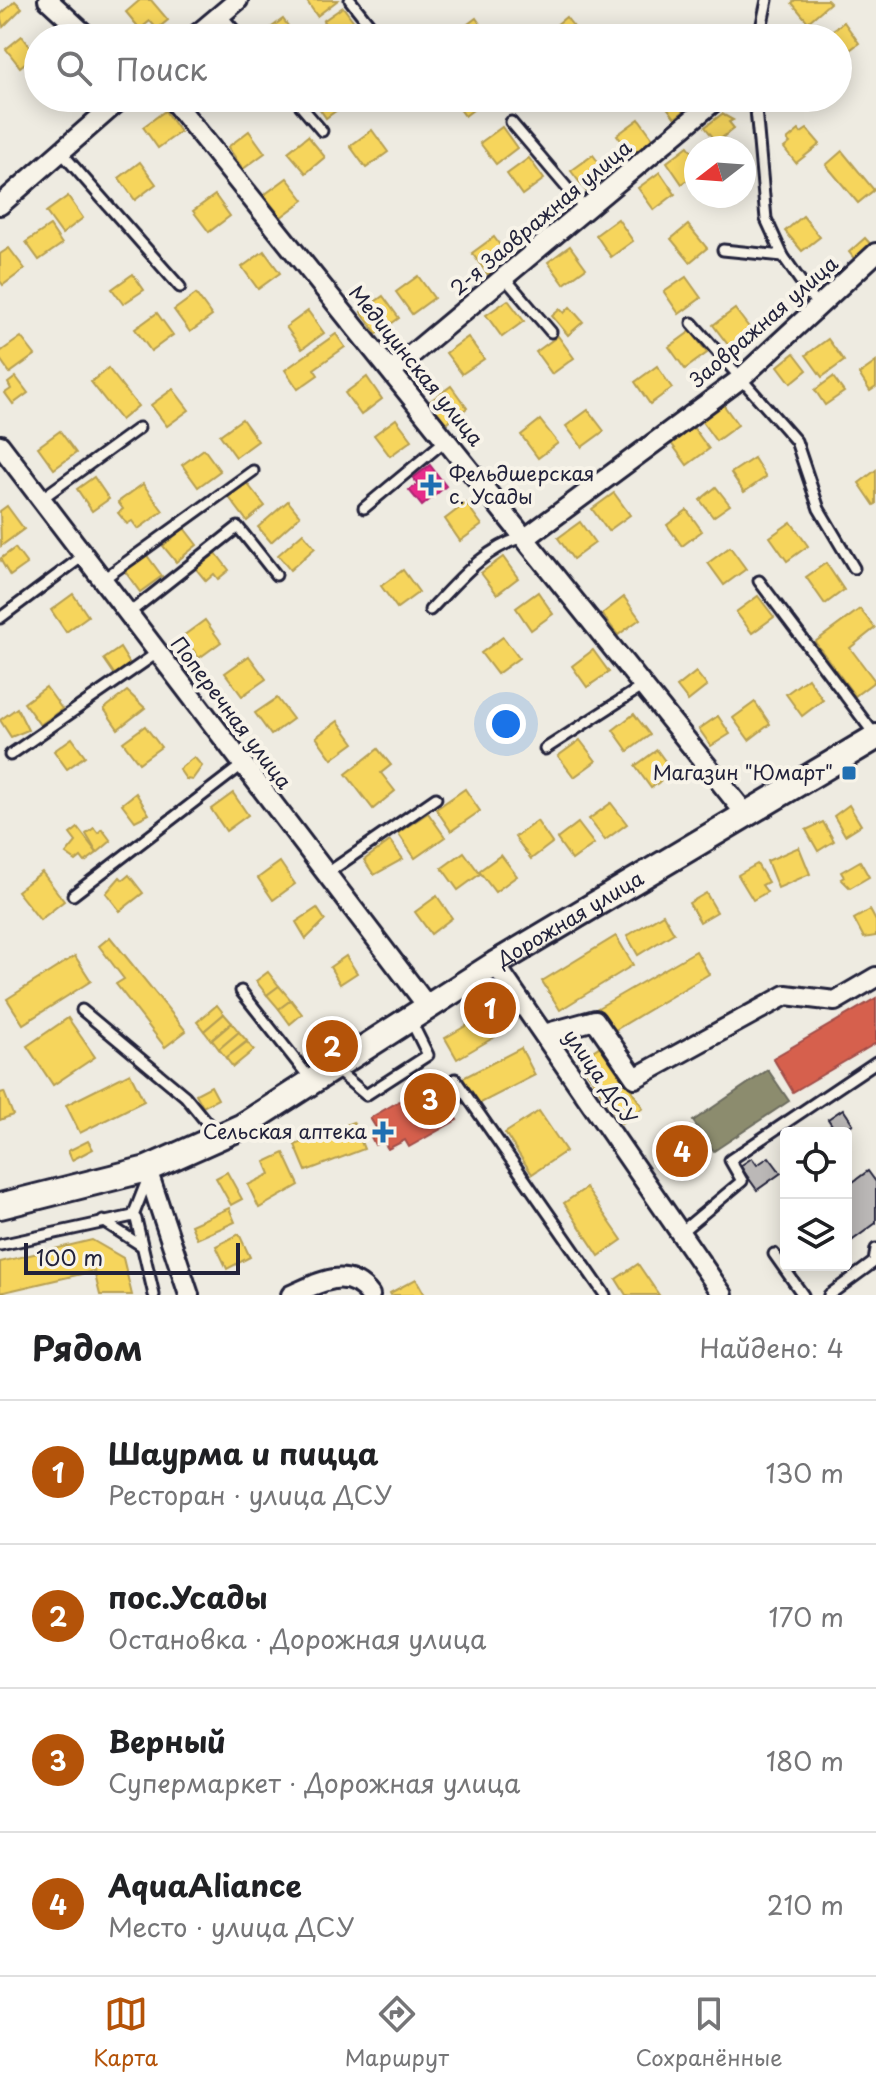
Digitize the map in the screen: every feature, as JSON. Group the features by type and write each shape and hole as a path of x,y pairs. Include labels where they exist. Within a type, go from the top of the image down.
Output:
{"street":[{"path":"48,0 74,24"},
{"path":"210,24 238,0"},
{"path":"0,205 106,112"},
{"name":"Медицинская улица","path":"182,112 527,537 745,813"},
{"name":"2-я Заовражная улица","path":"392,371 701,112"},
{"name":"Заовражная улица","path":"527,537 740,379 876,253"},
{"name":"Поперечная улица","path":"0,445 326,874 419,1013"},
{"name":"Дорожная улица","path":"0,1206 148,1172 241,1127 495,964 876,736"},
{"name":"улица ДСУ","path":"495,964 723,1295"},
{"path":"544,1034 595,1020 635,1078 786,995 835,1001 876,977"},
{"path":"148,1172 189,1295"},
{"path":"291,1295 338,1277 351,1278 370,1295"}],"lane":[{"path":"350,0 369,24"},
{"path":"762,24 767,0"},
{"path":"221,15 229,24"},
{"path":"306,112 322,131"},
{"path":"756,112 766,219 783,256 817,305"},
{"path":"511,122 585,209"},
{"path":"61,152 180,287"},
{"path":"723,250 783,256"},
{"path":"504,277 551,332"},
{"path":"692,323 796,441 819,509 854,568"},
{"path":"41,499 139,428"},
{"path":"364,508 447,439"},
{"path":"102,580 253,471"},
{"path":"128,614 238,527 276,575"},
{"path":"430,610 473,566 509,541 527,537"},
{"path":"0,618 83,556"},
{"path":"759,581 876,736"},
{"path":"10,755 157,653"},
{"path":"545,749 644,685"},
{"path":"73,895 242,765"},
{"path":"326,874 436,798"},
{"path":"241,991 312,1081"},
{"path":"82,1010 185,1096 218,1137"},
{"path":"333,1067 366,1095 428,1055 419,1013"},
{"path":"681,1232 742,1181 730,1160 876,1062"},
{"path":"455,1079 605,1295"},
{"path":"148,1172 133,1216 154,1295"},
{"path":"0,1245 133,1216"},
{"path":"103,1221 142,1246"},
{"path":"829,1295 874,1262 876,1249"},
{"path":"774,1254 803,1295"}],"building: Жильё":[{"path":"140,0 151,0 168,20 163,24 150,21 136,24 126,12"},
{"path":"306,0 338,0 317,16"},
{"path":"795,0 827,0 830,3 808,22 792,3"},
{"path":"15,1 22,8 3,27 0,15"},
{"path":"343,7 355,23 325,24 323,21"},
{"path":"566,17 572,24 557,24"},
{"path":"852,33 859,43 852,48"},
{"path":"22,36 24,64 20,67 6,49"},
{"path":"166,112 180,132 158,148 143,127"},
{"path":"722,114 733,120 729,122 734,128 724,136 712,136 705,127"},
{"path":"639,119 655,141 633,157 617,135"},
{"path":"502,127 517,148 496,164 480,143"},
{"path":"807,129 820,144 796,163 784,148 790,143 787,140 799,130 801,133"},
{"path":"372,130 388,152 366,168 350,146"},
{"path":"249,131 265,153 243,169 228,147"},
{"path":"308,136 325,157 306,173 288,152"},
{"path":"684,149 684,183 682,184 667,162"},
{"path":"842,151 874,190 858,203 826,165"},
{"path":"593,155 609,176 587,192 571,171"},
{"path":"529,158 544,179 522,195 507,174"},
{"path":"140,162 156,184 135,200 119,178"},
{"path":"660,172 675,194 654,210 638,188"},
{"path":"287,178 304,200 281,217 264,195"},
{"path":"215,195 230,216 209,232 193,211"},
{"path":"68,196 83,218 62,234 46,212"},
{"path":"803,216 820,237 802,251 785,231"},
{"path":"618,219 633,241 611,257 596,235"},
{"path":"688,225 707,248 690,262 671,239"},
{"path":"50,226 62,244 39,260 26,242"},
{"path":"494,237 510,259 488,275 472,253"},
{"path":"865,238 874,248 857,262 849,252"},
{"path":"570,246 586,268 564,284 548,262"},
{"path":"9,248 25,269 3,285 0,281 0,254"},
{"path":"264,251 280,273 258,289 242,267"},
{"path":"133,274 144,290 123,304 112,289"},
{"path":"418,276 434,298 412,314 396,292"},
{"path":"686,277 701,298 679,314 664,292"},
{"path":"196,294 212,316 190,332 174,310"},
{"path":"383,296 399,318 377,334 361,312"},
{"path":"508,300 524,321 502,337 486,315"},
{"path":"570,307 583,322 568,335 552,316 560,309 564,313"},
{"path":"735,309 751,330 729,346 713,325"},
{"path":"308,311 324,333 302,349 286,327"},
{"path":"157,313 173,335 151,351 135,329"},
{"path":"691,331 707,353 685,369 669,347"},
{"path":"336,334 345,347 314,369 318,375 298,389 285,370"},
{"path":"558,336 574,358 552,374 536,352"},
{"path":"21,337 35,355 10,373 0,359 0,352"},
{"path":"468,337 484,359 462,374 446,353"},
{"path":"828,339 844,361 822,377 806,355"},
{"path":"794,353 807,370 791,383 778,366"},
{"path":"876,362 876,387 870,391 859,374"},
{"path":"657,366 672,388 650,404 635,382"},
{"path":"108,368 138,406 121,420 91,382"},
{"path":"16,377 28,393 13,404 5,393 11,389 8,383"},
{"path":"367,377 382,399 361,415 345,393"},
{"path":"833,377 844,392 825,405 815,390"},
{"path":"451,386 467,408 445,424 429,402"},
{"path":"173,389 189,410 167,426 151,405"},
{"path":"722,403 738,425 716,441 700,419"},
{"path":"588,410 604,431 582,447 566,426"},
{"path":"242,419 258,441 236,457 220,435"},
{"path":"396,419 412,440 390,456 374,435"},
{"path":"540,420 558,443 538,458 521,435"},
{"path":"693,427 709,449 687,465 671,443"},
{"path":"60,431 76,453 54,469 38,447"},
{"path":"204,449 220,471 198,487 182,465"},
{"path":"754,458 766,477 744,492 731,473"},
{"path":"876,470 876,504 874,505 859,483"},
{"path":"94,477 109,499 92,511 77,489"},
{"path":"246,482 265,506 247,521 228,496"},
{"path":"143,484 163,511 138,529 132,521 127,524 118,513 123,509 118,502"},
{"path":"716,487 730,505 713,517 700,500"},
{"path":"614,493 630,515 608,531 592,509"},
{"path":"288,501 300,516 271,542 258,527"},
{"path":"466,503 482,525 460,541 445,519"},
{"path":"7,506 24,529 1,546 0,511"},
{"path":"687,510 702,531 682,546 667,525"},
{"path":"580,522 595,543 573,559 558,538"},
{"path":"791,522 808,546 787,561 770,537"},
{"path":"184,528 197,545 176,562 163,546"},
{"path":"303,533 315,548 290,570 278,555"},
{"path":"730,547 746,569 724,585 708,563"},
{"path":"15,548 27,564 10,576 0,559"},
{"path":"216,553 229,570 218,579 214,574 206,581 196,569"},
{"path":"146,554 162,576 140,592 124,570"},
{"path":"503,557 518,578 497,594 481,573"},
{"path":"826,563 844,590 825,604 806,577"},
{"path":"403,570 419,592 397,608 381,586"},
{"path":"538,592 553,614 531,630 516,608"},
{"path":"73,594 88,616 66,632 51,610"},
{"path":"758,596 774,617 752,633 736,612"},
{"path":"624,597 640,619 618,635 602,614"},
{"path":"860,609 875,628 850,648 875,681 855,696 815,642"},
{"path":"205,620 221,642 199,658 183,636"},
{"path":"503,637 519,658 497,674 481,653"},
{"path":"120,648 130,664 115,675 104,659"},
{"path":"593,650 609,672 587,687 572,666"},
{"path":"249,656 266,679 242,696 225,673"},
{"path":"696,672 707,686 688,701 677,687"},
{"path":"808,678 823,700 802,716 786,694"},
{"path":"46,687 62,709 40,725 24,703"},
{"path":"127,691 145,708 118,729 104,709"},
{"path":"277,698 293,719 271,735 255,713"},
{"path":"755,702 770,724 749,740 733,718"},
{"path":"17,708 28,730 11,737 0,720"},
{"path":"634,714 650,735 628,751 613,730"},
{"path":"718,716 730,734 711,746 699,729"},
{"path":"338,721 354,743 332,759 316,737"},
{"path":"145,726 161,747 139,763 123,742"},
{"path":"72,738 85,756 67,769 54,751"},
{"path":"580,740 596,761 574,777 558,756"},
{"path":"378,749 391,765 381,773 395,791 373,809 346,774"},
{"path":"657,750 673,772 651,788 635,766"},
{"path":"194,757 202,766 192,780 186,779 179,769"},
{"path":"465,789 480,811 451,831 436,809"},
{"path":"136,793 149,814 135,821 122,804"},
{"path":"233,793 248,815 226,831 211,809"},
{"path":"611,803 627,824 605,840 589,819"},
{"path":"849,805 861,825 845,835 834,816"},
{"path":"428,813 445,837 415,858 398,833"},
{"path":"537,821 552,843 531,859 515,837"},
{"path":"823,822 834,841 818,851 806,830"},
{"path":"578,823 594,844 572,860 557,839"},
{"path":"78,828 97,853 85,862 81,857 76,861 66,854 76,842 70,834"},
{"path":"94,828 98,833 102,829 111,841 97,853 86,834"},
{"path":"390,841 403,859 374,875 364,860"},
{"path":"799,847 810,874 778,888 767,861"},
{"path":"464,852 480,874 458,890 442,868"},
{"path":"501,855 517,876 495,892 479,871"},
{"path":"860,861 869,877 850,888 841,879 844,877 841,872"},
{"path":"280,862 295,884 273,900 258,878"},
{"path":"757,864 768,882 762,885 767,892 753,900 738,875"},
{"path":"42,872 64,901 40,920 17,891"},
{"path":"129,875 143,893 120,911 106,893 120,877 123,880"},
{"path":"706,893 717,912 700,922 689,903"},
{"path":"437,896 452,918 431,934 415,912"},
{"path":"317,908 325,920 306,939 296,922"},
{"path":"870,910 876,921 876,936 864,938 854,919"},
{"path":"663,914 674,933 638,955 627,936"},
{"path":"616,936 633,965 560,1010 542,981"},
{"path":"110,937 186,1031 165,1047 116,984 124,979 99,946"},
{"path":"696,951 709,974 610,1033 596,1009"},
{"path":"75,956 91,981 23,1024 7,999"},
{"path":"346,956 357,973 340,984 330,967"},
{"path":"268,972 279,986 267,995 256,981"},
{"path":"279,986 291,1000 279,1009 267,995"},
{"path":"291,1000 302,1014 290,1024 279,1009"},
{"path":"217,1005 224,1014 204,1031 197,1022"},
{"path":"493,1010 505,1031 457,1059 445,1038"},
{"path":"224,1014 232,1023 211,1040 204,1031"},
{"path":"68,1018 95,1057 53,1085 27,1046"},
{"path":"232,1023 239,1032 219,1049 212,1040"},
{"path":"239,1032 247,1041 226,1058 219,1049"},
{"path":"247,1042 254,1050 233,1067 226,1058"},
{"path":"602,1045 643,1108 621,1123 579,1060"},
{"path":"521,1048 535,1075 477,1105 463,1078"},
{"path":"130,1073 144,1101 80,1133 66,1105"},
{"path":"211,1086 218,1099 203,1107 196,1094"},
{"path":"4,1092 13,1115 0,1120 0,1093"},
{"path":"539,1111 566,1151 532,1174 505,1133"},
{"path":"353,1122 364,1149 306,1171 295,1145"},
{"path":"88,1141 93,1149 72,1160 68,1151"},
{"path":"284,1153 299,1185 259,1208 248,1185 270,1174 265,1162"},
{"path":"227,1172 242,1199 231,1205 216,1178"},
{"path":"586,1188 622,1240 599,1256 564,1203"},
{"path":"229,1208 235,1222 197,1239 191,1225"},
{"path":"239,1234 250,1257 227,1269 216,1246"},
{"path":"92,1240 123,1258 132,1295 100,1295 94,1271 0,1293 0,1262"},
{"path":"638,1264 659,1295 626,1295 616,1279"},
{"path":"416,1279 425,1295 391,1295 390,1293"}],"building: Торговля":[{"path":"876,998 876,1043 793,1092 773,1058"},
{"path":"439,1078 457,1110 452,1113 457,1120 409,1147 405,1140 388,1149 383,1141 375,1145 370,1135 378,1131 370,1118"},
{"path":"689,1127 707,1155 675,1176 656,1148"}],"building: Медицина":[{"name":"Фельдшерская с. Усады","path":"430,465 446,486 422,506 409,490 418,484 413,478"}],"building: Промзона":[{"path":"768,1070 789,1101 714,1151 693,1121"}],"building: Прочее":[{"path":"843,1109 853,1124 833,1127 828,1119"},
{"path":"769,1157 780,1174 757,1190 740,1166 752,1158 757,1165"},
{"path":"868,1171 876,1182 876,1223 852,1241 852,1199 852,1183"}],"place":[{"name":"Фельдшерская с. Усады","path":"431,485"},
{"name":"Магазин \"Юмарт\"","path":"849,773"},
{"name":"Шаурма и пицца","path":"490,1008"},
{"name":"пос.Усады","path":"332,1046"},
{"name":"Верный","path":"430,1099"},
{"name":"Сельская аптека","path":"383,1132"},
{"name":"AquaAliance","path":"682,1151"}]}
